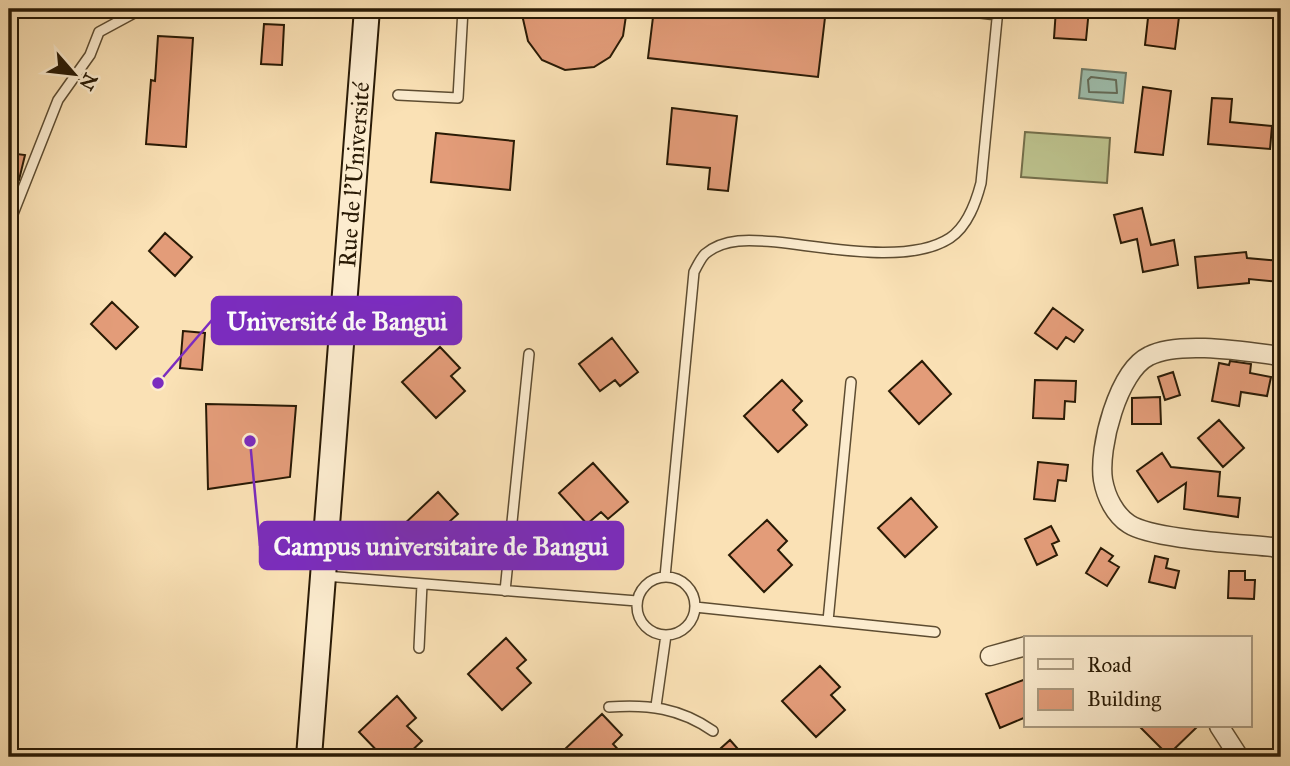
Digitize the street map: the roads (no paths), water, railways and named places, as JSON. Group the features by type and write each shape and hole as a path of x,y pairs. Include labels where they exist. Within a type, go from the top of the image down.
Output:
{"street":[{"name":"Rue de l'Université","path":"309,757 367,9"},
{"path":"1281,356 1183,349 1149,356 1123,382 1109,423 1103,479 1115,513 1132,526 1162,533 1281,548"},
{"path":"990,656 1024,647"},
{"path":"1220,728 1238,757"}],"lane":[{"path":"398,94 458,98 463,9"},
{"path":"665,577 694,272 705,255 726,243 748,240 881,252 929,249 953,236 975,206 981,183 997,12 947,9"},
{"path":"9,224 58,100 90,55 99,32 136,12 227,12"},
{"path":"505,591 528,354"},
{"path":"828,621 850,382"},
{"path":"322,576 637,601"},
{"path":"665,577 678,579 688,586 695,607 688,625 679,632 666,635 653,632 643,624 637,601 642,590 652,581 665,577"},
{"path":"419,648 422,584"},
{"path":"695,607 935,632"},
{"path":"656,706 666,635"},
{"path":"609,707 656,706 692,717 713,731"}],"water":[{"path":"1082,69 1126,73 1123,103 1079,98"}],"place":[{"name":"Université de Bangui","path":"158,383"},
{"name":"Campus universitaire de Bangui","path":"250,441"}]}
